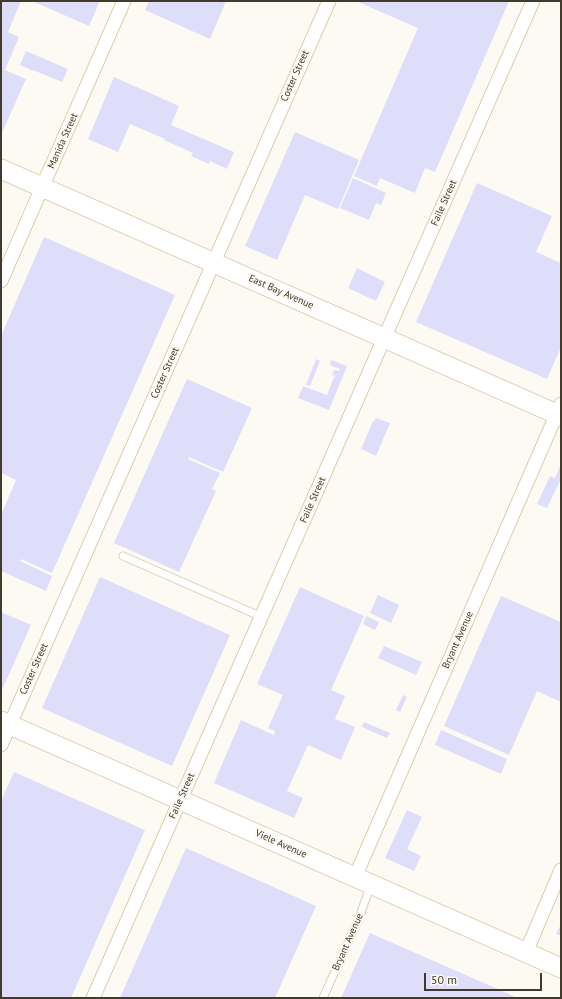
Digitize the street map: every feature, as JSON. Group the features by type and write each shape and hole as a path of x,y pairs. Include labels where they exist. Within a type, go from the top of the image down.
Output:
{"main road":[{"name":"East Bay Avenue","path":"1,169 385,337 560,411"},
{"name":"Viele Avenue","path":"5,723 561,968"}],"street":[{"name":"Manida Street","path":"1,281 124,1"},
{"name":"Coster Street","path":"1,745 5,723 214,262 328,1"},
{"name":"Faile Street","path":"93,998 533,1"},
{"name":"Bryant Avenue","path":"363,881 560,411"},
{"path":"526,952 561,870"}],"lane":[{"path":"124,556 262,617"},
{"name":"Bryant Avenue","path":"323,998 359,918 363,881"}],"building":[{"path":"1,1 21,1 8,32 19,37 5,70 26,79 1,135"},
{"path":"32,1 100,1 89,26"},
{"path":"149,1 226,1 210,39 145,10"},
{"path":"356,1 509,1 435,172 425,168 415,193 380,178 377,186 354,176 418,28"},
{"path":"26,51 68,69 62,82 20,65"},
{"path":"114,77 179,106 171,125 234,152 227,169 210,161 209,164 191,156 193,153 130,124 118,152 88,139"},
{"path":"295,132 359,160 338,209 305,195 277,260 245,246"},
{"path":"353,178 386,193 381,205 376,203 369,220 340,208"},
{"path":"477,183 552,216 536,252 561,263 561,347 547,379 416,322"},
{"path":"44,237 175,295 52,573 21,559 20,561 52,576 46,591 1,571 1,515 16,480 1,473 1,336"},
{"path":"357,268 385,282 376,301 348,288"},
{"path":"316,359 320,361 310,386 306,385"},
{"path":"331,360 347,366 329,410 298,398 303,386 327,395 334,377 336,376 332,375 334,370 339,371 340,369 330,365"},
{"path":"187,379 252,408 223,472 189,457 188,459 220,473 212,489 216,491 179,572 114,543"},
{"path":"376,418 390,423 376,456 361,449 373,421"},
{"path":"561,464 561,481 547,508 537,504 550,476 555,478"},
{"path":"100,577 230,635 172,766 42,708"},
{"path":"300,587 364,616 331,690 345,696 335,719 355,727 341,760 308,745 287,791 303,798 294,818 214,783 241,720 274,735 275,731 268,728 283,695 257,684"},
{"path":"378,595 399,605 391,623 370,613"},
{"path":"501,596 561,622 561,702 537,691 509,755 444,726"},
{"path":"1,612 31,625 1,692"},
{"path":"366,616 379,622 375,630 363,624"},
{"path":"384,646 422,662 416,675 378,658"},
{"path":"403,695 407,697 400,712 396,710"},
{"path":"364,722 390,733 387,738 362,727"},
{"path":"441,730 507,759 501,774 435,745"},
{"path":"14,772 145,830 71,998 1,998 1,801"},
{"path":"407,810 422,817 407,849 421,856 414,871 385,858"},
{"path":"186,848 316,906 275,998 120,998"},
{"path":"561,924 561,936 556,934"},
{"path":"370,933 518,998 341,998"}]}
